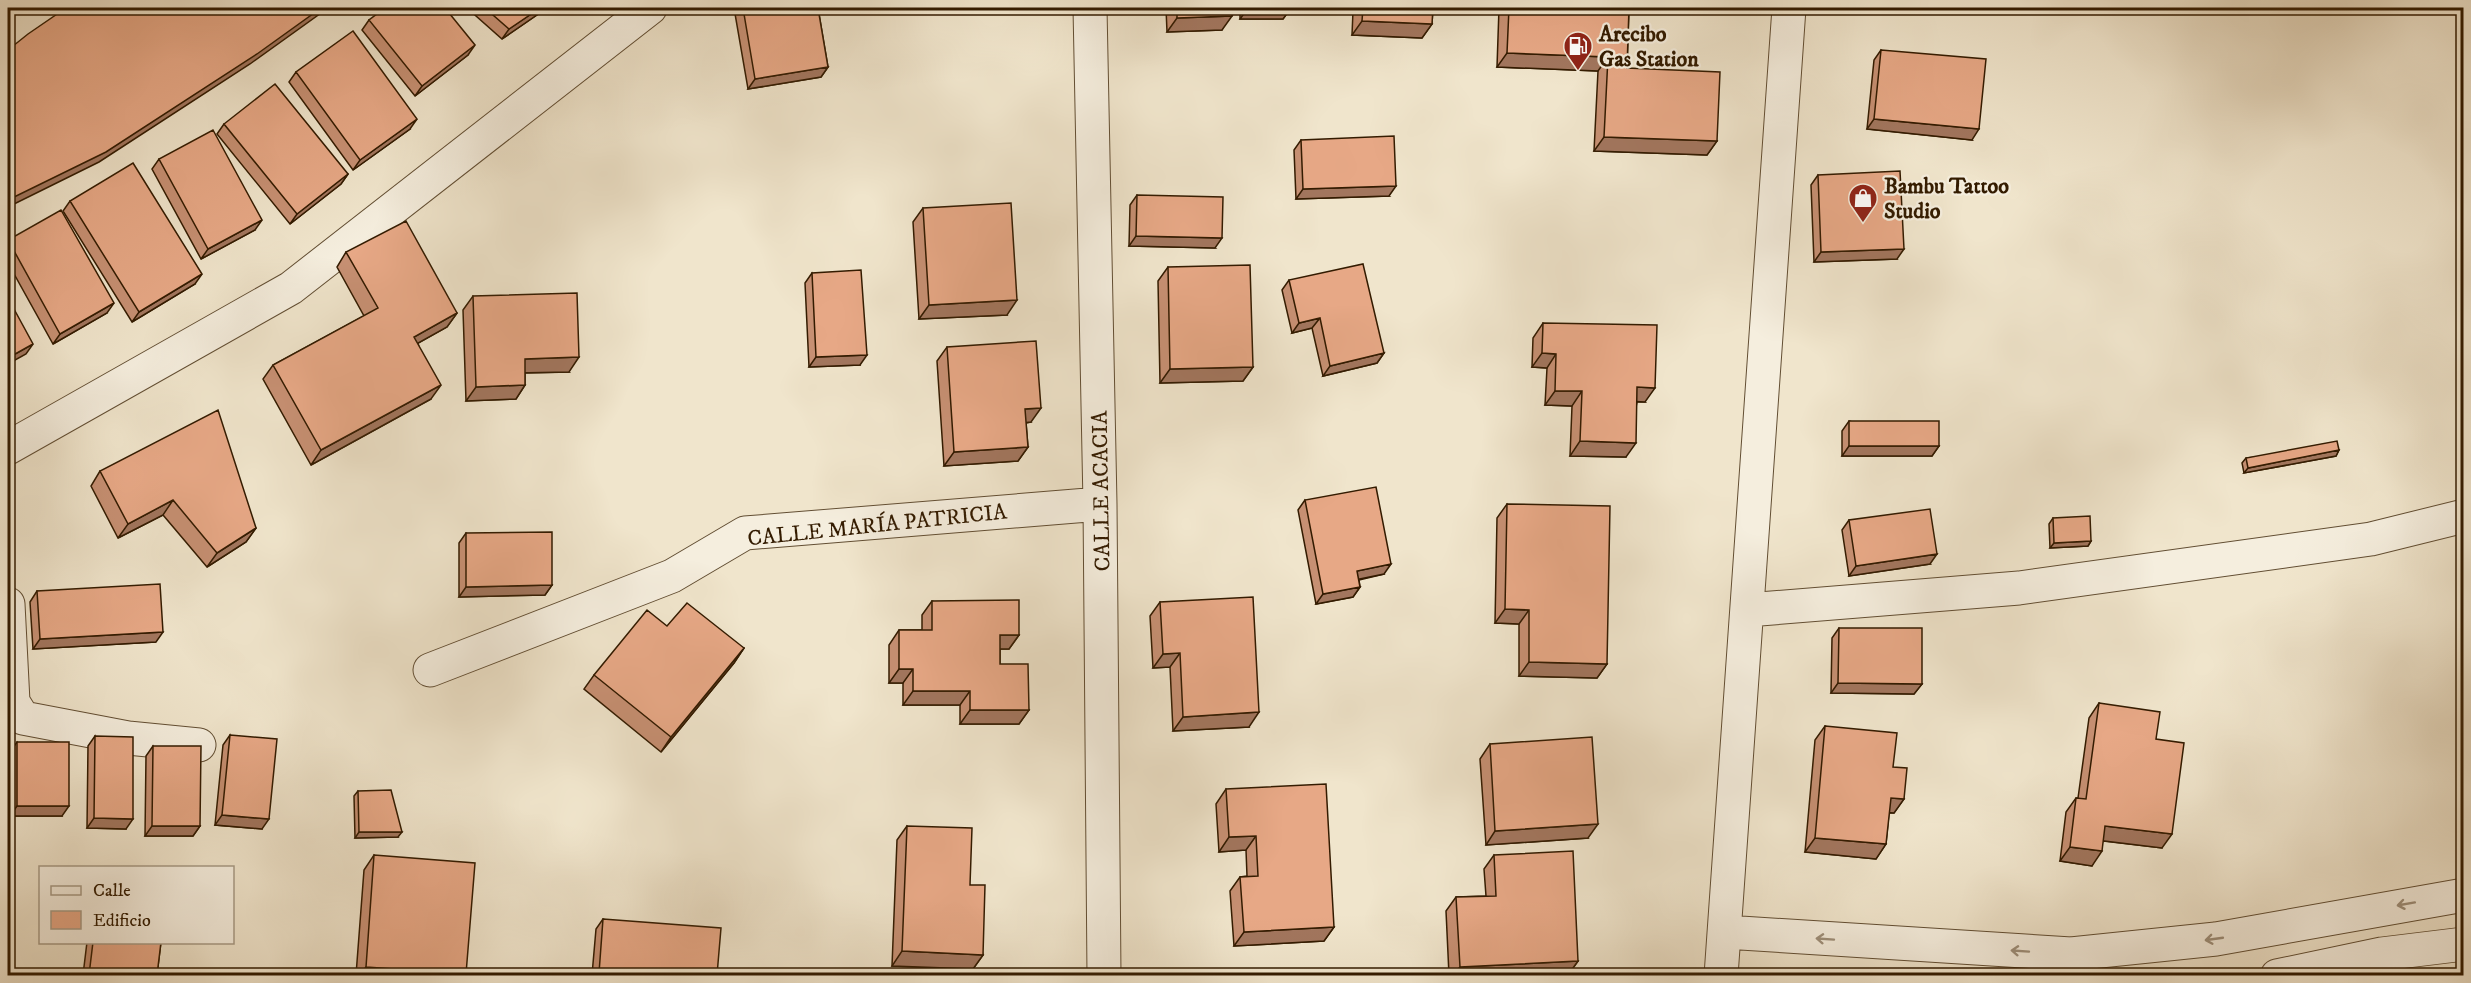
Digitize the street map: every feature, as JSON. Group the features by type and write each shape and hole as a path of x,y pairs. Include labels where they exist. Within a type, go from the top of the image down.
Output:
{"street":[{"path":"8,448 291,288 650,8"},
{"name":"CALLE ACACIA","path":"1090,8 1100,504 1104,975"},
{"path":"1721,975 1789,8"},
{"name":"CALLE MARÍA PATRICIA","path":"430,670 672,576 745,533 1100,504"},
{"path":"1747,610 2019,588 2371,539 2463,516"},
{"path":"8,604 13,702 23,718 128,738 199,745"},
{"path":"1725,932 2071,954 2216,939 2463,895"},
{"path":"2277,975 2382,954 2463,944"}],"building":[{"path":"66,8 321,8 257,54 106,152 8,200 8,50"},
{"path":"385,8 445,8 475,45 422,86 369,20"},
{"path":"485,8 540,8 509,29"},
{"path":"743,8 818,8 828,67 755,79"},
{"path":"1177,8 1232,8 1232,16 1177,18"},
{"path":"1363,8 1433,8 1432,24 1362,21"},
{"path":"1509,8 1629,8 1627,68 1720,72 1717,141 1604,137 1608,57 1507,53"},
{"path":"353,31 417,119 360,160 296,72"},
{"path":"1881,50 1986,59 1979,129 1874,119"},
{"path":"275,84 348,174 297,214 224,124"},
{"path":"213,130 262,220 208,249 159,159"},
{"path":"1394,136 1396,186 1303,189 1301,140"},
{"path":"133,163 202,274 139,312 70,201"},
{"path":"1900,171 1904,249 1821,252 1818,175"},
{"path":"1137,195 1223,197 1222,238 1136,236"},
{"path":"1011,203 1017,300 929,305 923,208"},
{"path":"61,210 114,303 60,334 8,240"},
{"path":"406,221 457,313 414,337 441,385 321,450 273,365 378,308 346,252"},
{"path":"1363,264 1384,353 1330,366 1320,318 1299,323 1289,280"},
{"path":"1250,265 1253,367 1170,369 1168,267"},
{"path":"861,270 867,355 816,357 812,273"},
{"path":"577,293 579,357 525,359 525,385 476,387 473,296"},
{"path":"8,298 33,344 8,358"},
{"path":"1543,323 1657,325 1655,388 1637,387 1636,443 1580,441 1582,391 1555,391 1556,354 1542,353"},
{"path":"1036,341 1041,408 1025,409 1028,447 954,452 947,347"},
{"path":"218,410 256,528 217,553 173,500 128,524 100,471"},
{"path":"1849,421 1939,421 1939,446 1849,446"},
{"path":"2337,441 2339,450 2248,468 2246,458"},
{"path":"1376,487 1391,564 1357,571 1360,587 1323,594 1305,500"},
{"path":"1507,504 1610,506 1607,664 1529,662 1529,610 1505,609"},
{"path":"1930,509 1937,554 1856,566 1849,520"},
{"path":"2090,516 2091,541 2054,543 2053,518"},
{"path":"552,532 552,585 466,587 466,533"},
{"path":"160,584 163,632 40,639 37,591"},
{"path":"1253,597 1259,712 1183,717 1180,653 1163,654 1160,602"},
{"path":"1019,600 1019,635 1000,635 1000,664 1028,664 1029,710 970,710 970,691 913,691 913,669 899,669 899,630 932,630 932,601"},
{"path":"687,603 744,648 671,737 594,675 647,610 667,626"},
{"path":"1839,628 1922,628 1922,684 1838,683"},
{"path":"2099,703 2160,712 2156,739 2184,743 2172,834 2105,826 2102,851 2070,847 2076,798 2086,799"},
{"path":"1825,726 1897,733 1893,767 1907,768 1904,799 1891,798 1886,844 1815,838"},
{"path":"230,735 277,739 269,819 222,815"},
{"path":"95,736 133,737 133,819 94,818"},
{"path":"1592,737 1598,824 1495,831 1490,744"},
{"path":"17,742 69,742 69,806 17,806"},
{"path":"153,746 201,746 200,826 152,826"},
{"path":"1326,784 1334,927 1244,932 1240,877 1258,876 1256,836 1229,837 1226,789"},
{"path":"391,790 402,832 359,832 358,791"},
{"path":"907,826 972,828 970,885 985,885 983,955 902,951"},
{"path":"1573,851 1578,961 1460,967 1456,897 1496,896 1494,855"},
{"path":"374,855 475,863 466,974 366,967"},
{"path":"603,919 721,928 717,975 599,973"},
{"path":"93,944 161,944 157,975 89,975"}],"place":[{"name":"Arecibo Gas Station","path":"1578,72"},
{"name":"Bambu Tattoo Studio","path":"1863,224"}]}
